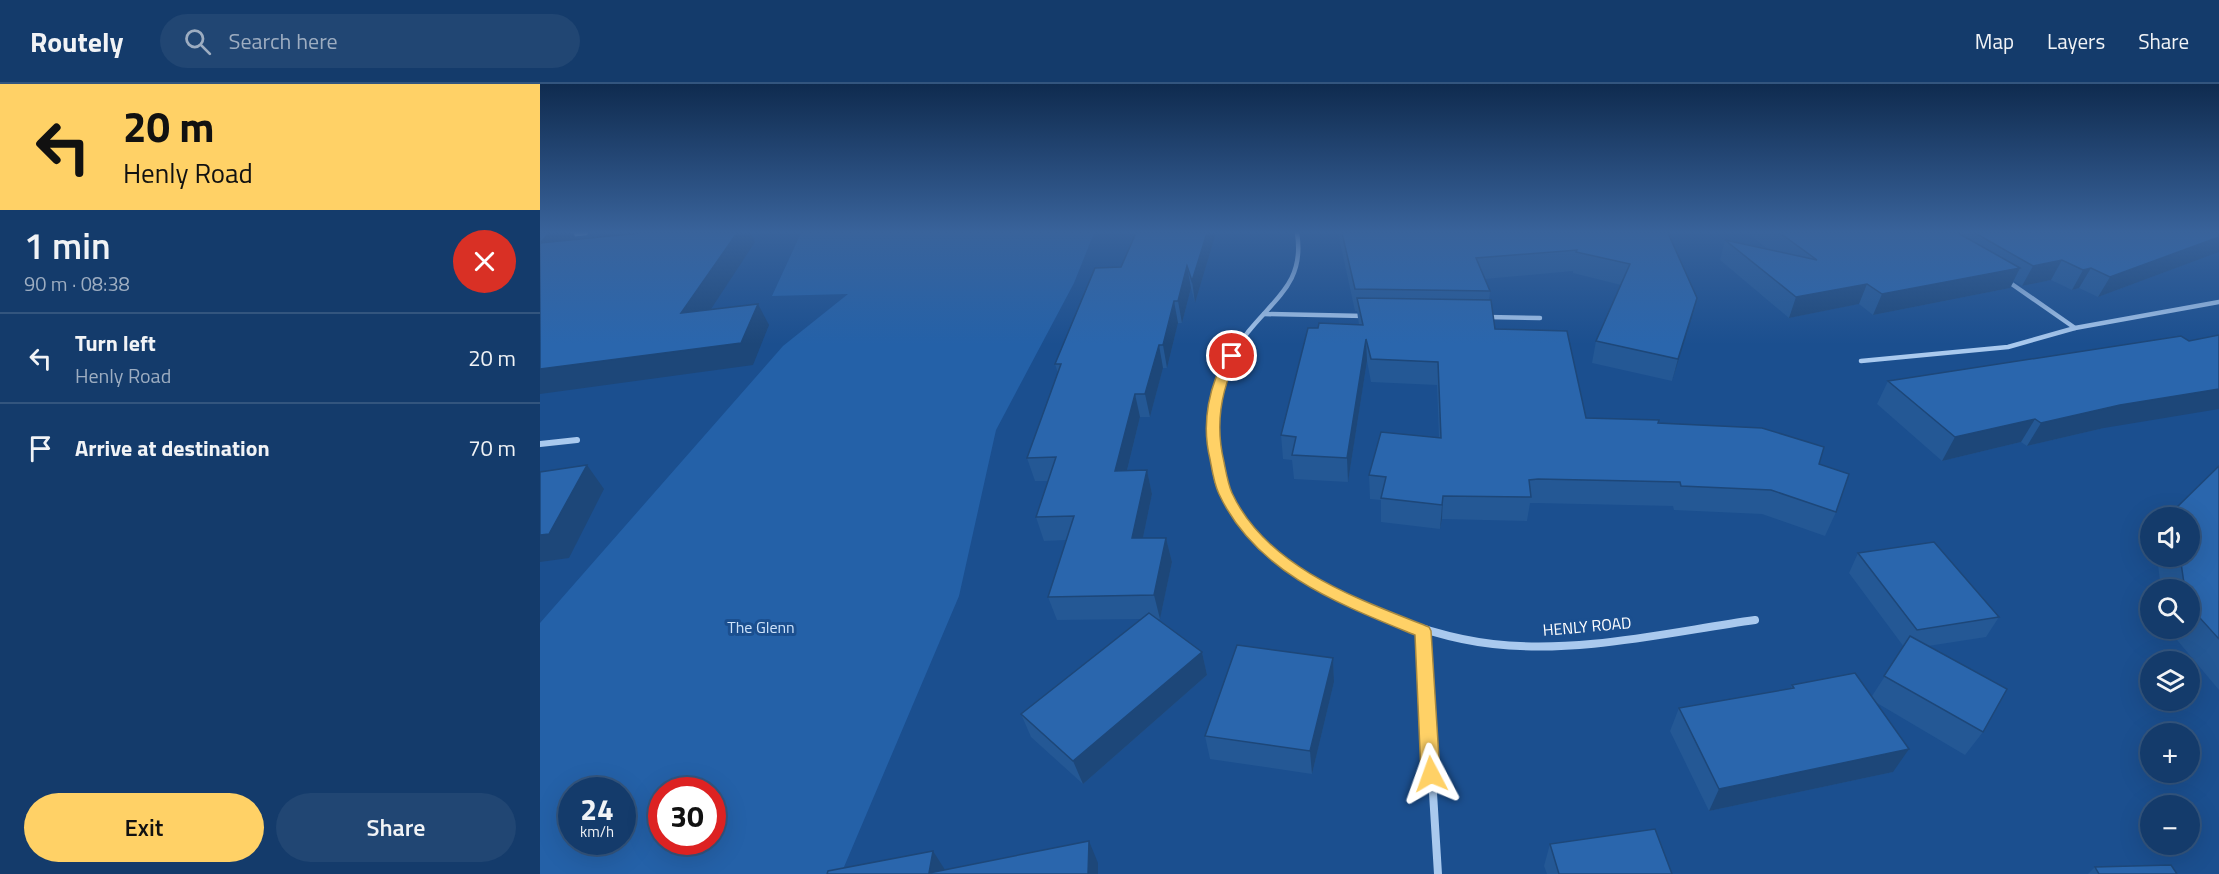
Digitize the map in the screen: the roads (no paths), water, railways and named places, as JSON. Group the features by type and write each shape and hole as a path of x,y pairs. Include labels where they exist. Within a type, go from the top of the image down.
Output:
{"street":[{"name":"HENLY ROAD","path":"1295,270 1293,278 1232,356 1222,376 1212,419 1213,444 1225,493 1252,535 1291,568 1317,586 1342,599 1423,631 1494,644 1529,646 1599,642 1755,620"},
{"path":"2002,278 2075,328"},
{"path":"1862,361 2008,347 2075,328 2219,302"},
{"path":"1264,314 1367,316"},
{"path":"1482,317 1540,318"},
{"path":"540,444 577,440"},
{"path":"1423,631 1438,874"}],"park label":[{"name":"The Glenn","path":"761,627"}]}
